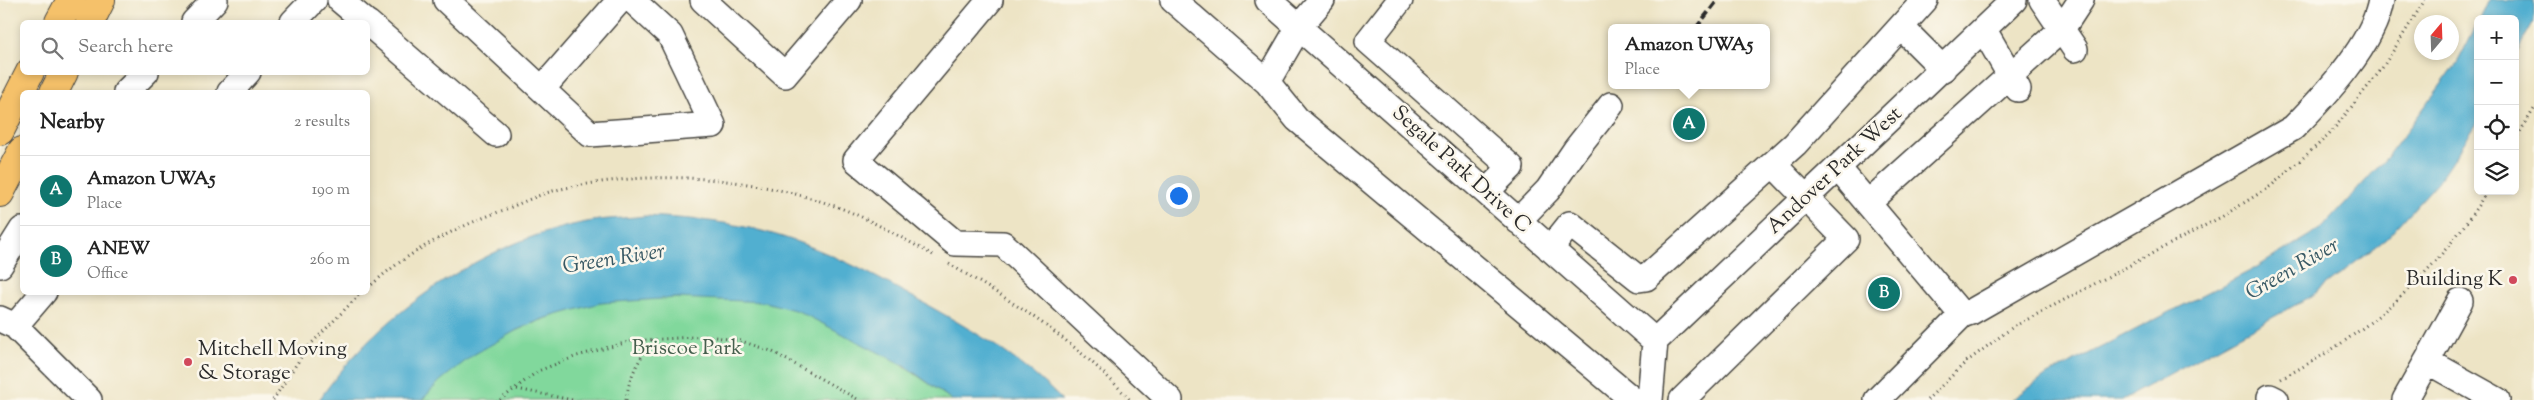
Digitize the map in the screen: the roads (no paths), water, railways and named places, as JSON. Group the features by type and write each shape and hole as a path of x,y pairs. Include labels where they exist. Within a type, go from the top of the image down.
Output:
{"main road":[{"path":"60,20 71,0"},
{"path":"91,20 101,0"},
{"path":"21,90 28,75"},
{"path":"55,90 62,75"},
{"path":"0,131 20,92"},
{"path":"0,193 20,155"}],"street":[{"path":"196,20 215,0"},
{"path":"295,20 314,0"},
{"path":"340,0 363,20"},
{"path":"446,0 590,134 713,125 670,35 632,0"},
{"path":"542,89 620,0"},
{"path":"703,0 785,75 849,0"},
{"path":"990,0 856,160 954,243 1003,244 1170,400"},
{"path":"1173,0 1267,82 1298,119 1633,400"},
{"name":"Segale Park Drive C","path":"1268,0 1654,341"},
{"path":"1267,82 1299,27 1322,0"},
{"path":"1400,0 1368,41 1511,167 1486,192"},
{"path":"1550,249 1570,224 1639,279 1646,278 1795,144 1925,0"},
{"name":"Andover Park West","path":"1654,341 2014,0"},
{"path":"2042,0 2068,39"},
{"path":"1868,203 2068,39 2081,0"},
{"path":"1877,400 1962,314 1971,312 2293,128 2320,101 2371,32 2381,0"},
{"path":"370,26 496,134"},
{"path":"1901,27 1943,69"},
{"path":"1984,30 2014,83"},
{"path":"128,90 143,75"},
{"path":"232,90 245,75"},
{"path":"1518,221 1548,190 1576,149 1611,105"},
{"path":"1682,400 1846,239 1772,164"},
{"path":"1838,168 1962,314"},
{"path":"0,264 20,233"},
{"path":"40,295 7,323 89,400"},
{"path":"2405,400 2460,300"},
{"path":"1650,400 1654,341"},
{"path":"2427,362 2497,400"}],"water":[{"path":"2489,0 2534,0 2534,21 2519,48 2519,15 2482,15"},
{"name":"Green River","path":"2474,30 2474,128 2438,182 2386,239 2310,297 2122,400 2012,400 2047,375 2252,270 2323,227 2389,155 2459,59"},
{"name":"Green River","path":"645,216 727,223 776,235 839,259 900,290 995,345 1030,371 1062,400 952,400 905,366 798,311 765,302 676,298 600,303 543,319 517,330 473,355 440,381 422,400 319,400 344,368 373,337 406,308 441,283 479,260 519,242 559,228 599,220"}],"railway":[{"path":"1699,24 1718,0"}],"place":[{"name":"Amazon UWA5","path":"1689,124"},
{"name":"Building K","path":"2513,280"},
{"name":"ANEW","path":"1884,293"},
{"name":"Mitchell Moving & Storage","path":"188,362"}],"park label":[{"name":"Briscoe Park","path":"687,349"}]}
